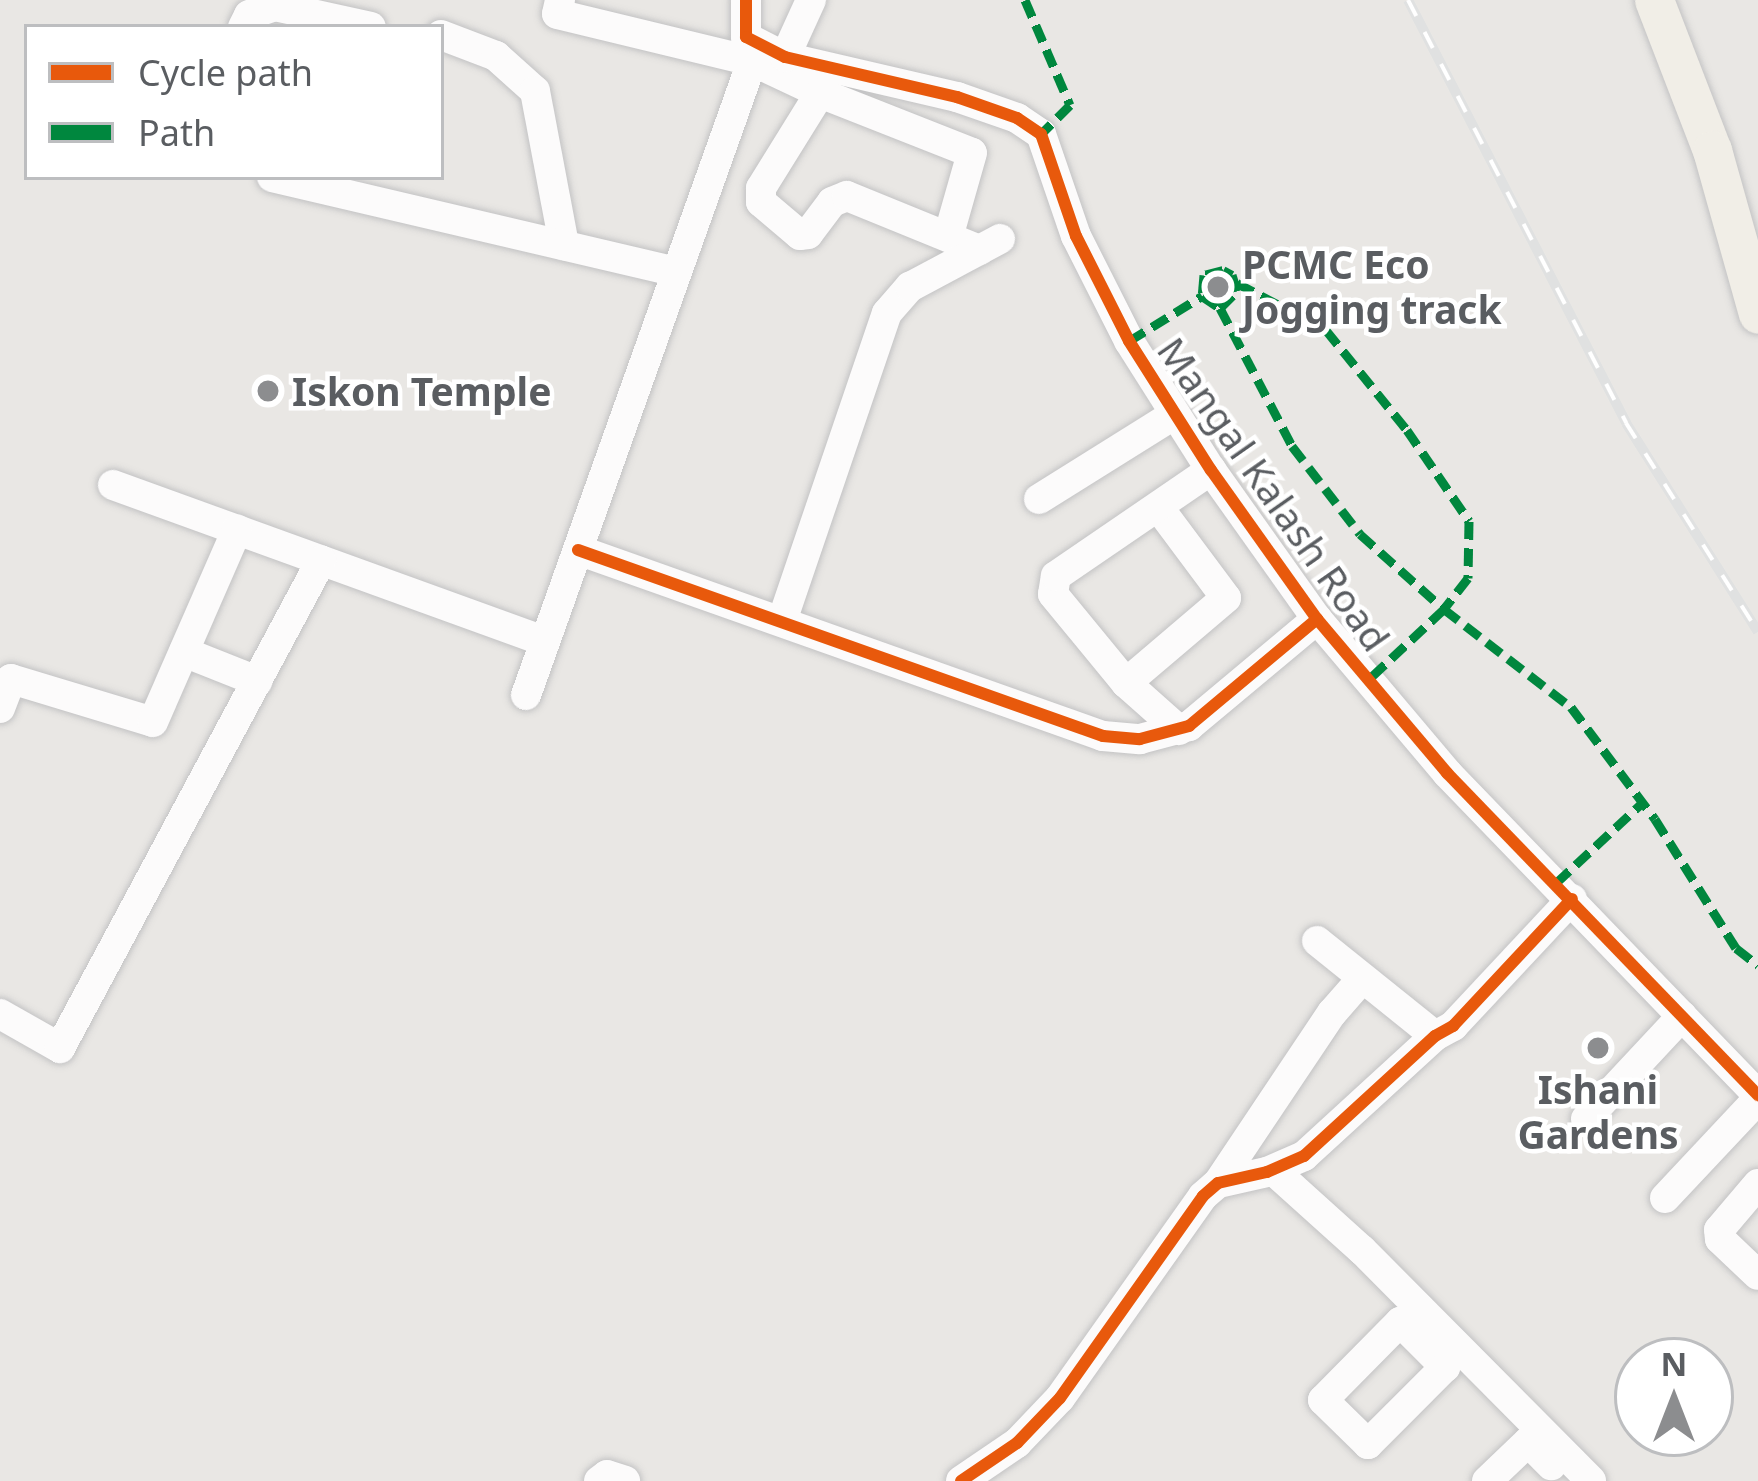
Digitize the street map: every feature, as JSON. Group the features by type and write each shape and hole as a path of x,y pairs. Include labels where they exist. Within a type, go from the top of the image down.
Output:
{"main road":[{"path":"1654,0 1712,150 1758,314"}],"street":[{"path":"560,0 557,14 765,54"},
{"path":"746,0 744,29 765,54 820,93 972,153 949,233"},
{"path":"526,695 674,271 765,54 811,0"},
{"path":"244,24 249,15 275,5 358,24"},
{"path":"444,36 496,56 535,91 565,245"},
{"name":"Mangal Kalash Road","path":"765,54 957,97 1017,118 1041,134 1090,267 1175,415 1317,619 1447,773 1758,1097"},
{"path":"782,621 887,313 910,287 989,244 848,196 832,202 808,234 800,235 761,202 761,188 820,93"},
{"path":"285,180 674,271"},
{"path":"1040,499 1175,415"},
{"path":"1179,730 1126,683 1054,594 1053,583 1056,576 1211,470"},
{"path":"113,485 545,641"},
{"path":"1126,683 1226,598 1159,508"},
{"path":"0,708 11,680 153,722 237,530"},
{"path":"578,550 1103,736 1139,739 1179,730 1317,619"},
{"path":"0,1014 60,1048 321,561"},
{"path":"184,652 257,681"},
{"path":"1218,1183 1273,1170 1304,1156 1435,1036 1453,1026 1572,899"},
{"path":"1317,941 1360,981 1435,1036"},
{"path":"961,1481 1017,1443 1051,1410 1192,1210 1218,1183 1332,1013 1360,981"},
{"path":"1586,1119 1682,1016"},
{"path":"1665,1198 1758,1097"},
{"path":"1273,1170 1412,1318 1584,1481"},
{"path":"1758,1184 1719,1230 1720,1239 1758,1275"},
{"path":"1487,1481 1528,1442 1538,1439"},
{"path":"599,1481 607,1475 625,1481"}],"railway":[{"path":"1408,0 1626,423 1758,632"}],"marked path":[{"path":"1025,0 1070,105 1041,134"},
{"path":"1220,308 1237,291 1232,275 1223,270 1204,275 1202,296 1220,308 1292,446 1360,534 1444,609 1368,680"},
{"path":"1237,283 1326,330 1407,430 1469,521 1468,578 1444,609 1571,707 1655,819 1736,948 1758,965"},
{"path":"1129,341 1202,296"},
{"path":"1556,883 1641,804"}],"cycle path":[{"path":"746,0 746,37 785,57 957,97 1017,118 1041,134 1076,236 1129,341 1211,470 1317,619 1447,773 1758,1095"},
{"path":"578,550 1103,736 1140,739 1189,726 1317,619"},
{"path":"961,1481 1017,1443 1060,1398 1203,1196 1218,1183 1267,1172 1304,1156 1435,1036 1453,1026 1572,899"}],"place":[{"name":"PCMC Eco Jogging track","path":"1218,287"},
{"name":"Iskon Temple","path":"268,391"},
{"name":"Ishani Gardens","path":"1598,1048"}]}
